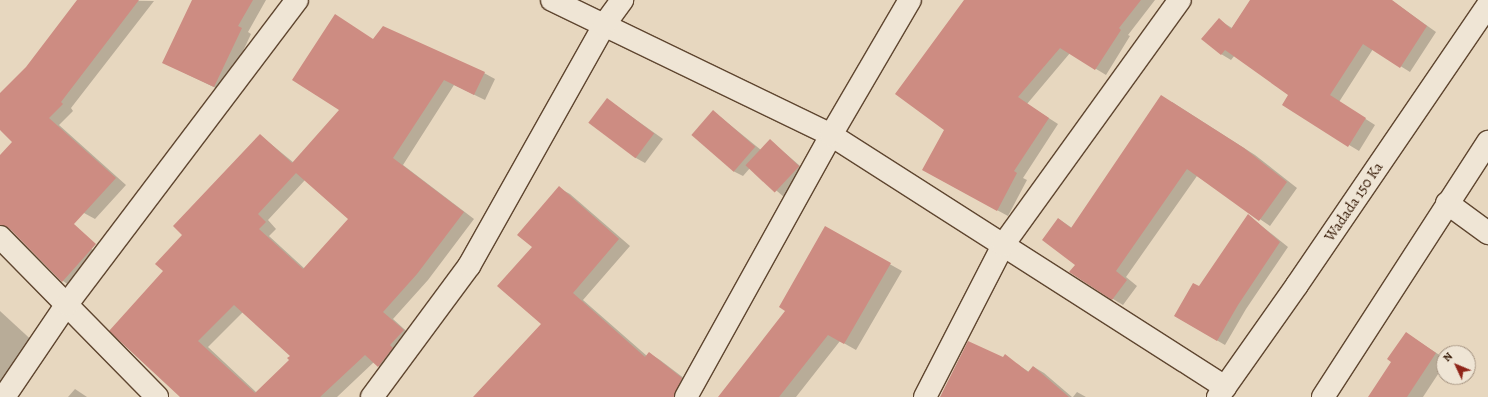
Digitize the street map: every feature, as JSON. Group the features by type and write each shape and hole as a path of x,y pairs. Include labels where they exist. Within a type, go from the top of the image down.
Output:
{"street":[{"path":"4,397 66,304 297,0"},
{"path":"552,0 831,135 1003,246 1227,394"},
{"path":"372,397 469,266 604,25 622,0"},
{"path":"689,396 831,135 910,0"},
{"path":"925,397 1003,246 1180,0"},
{"name":"Wadada 150 Ka","path":"1227,394 1483,4"},
{"path":"1323,397 1447,203 1488,142"},
{"path":"1447,203 1488,233"},
{"path":"0,237 157,397"}],"building":[{"path":"77,0 139,0 61,102 63,104 49,118 116,178 74,224 96,244 62,282 9,228 0,225 0,155 12,142 0,130 0,93 26,67"},
{"path":"192,0 253,0 238,26 242,28 214,87 162,63"},
{"path":"964,0 1141,0 1119,28 1121,30 1095,70 1060,48 1018,97 1049,118 1014,171 1017,173 997,211 922,170 944,130 895,94"},
{"path":"1250,0 1392,0 1427,26 1400,68 1363,44 1330,95 1366,118 1348,147 1282,105 1288,95 1225,50 1221,55 1201,39 1219,18 1231,29"},
{"path":"335,14 373,39 383,26 485,72 474,95 444,80 393,158 464,212 417,274 383,312 404,330 390,345 393,348 378,367 365,355 320,397 180,397 109,331 163,271 155,264 182,235 173,226 260,134 292,163 339,110 292,80","holes":["296,173 348,219 303,269 259,229 266,222 258,214","234,305 290,356 287,358 289,360 255,393 198,341"]},
{"path":"1161,95 1244,148 1287,182 1259,221 1187,169 1116,271 1127,280 1112,300 1069,272 1075,265 1042,240 1058,218 1071,228"},
{"path":"607,98 654,134 635,158 588,123"},
{"path":"713,110 755,147 734,172 691,135"},
{"path":"770,139 799,166 775,193 745,165"},
{"path":"559,186 619,239 573,293 645,357 649,352 682,378 674,397 473,397 541,324 497,286 532,247 517,235"},
{"path":"1248,214 1280,242 1238,305 1217,341 1174,316 1193,283 1199,286"},
{"path":"825,226 891,263 844,344 828,335 779,397 718,397 785,311 779,307"},
{"path":"1406,332 1436,353 1407,397 1368,397 1391,362 1387,359"},
{"path":"968,341 1003,357 1005,354 1028,372 1033,366 1069,397 940,397"}]}
